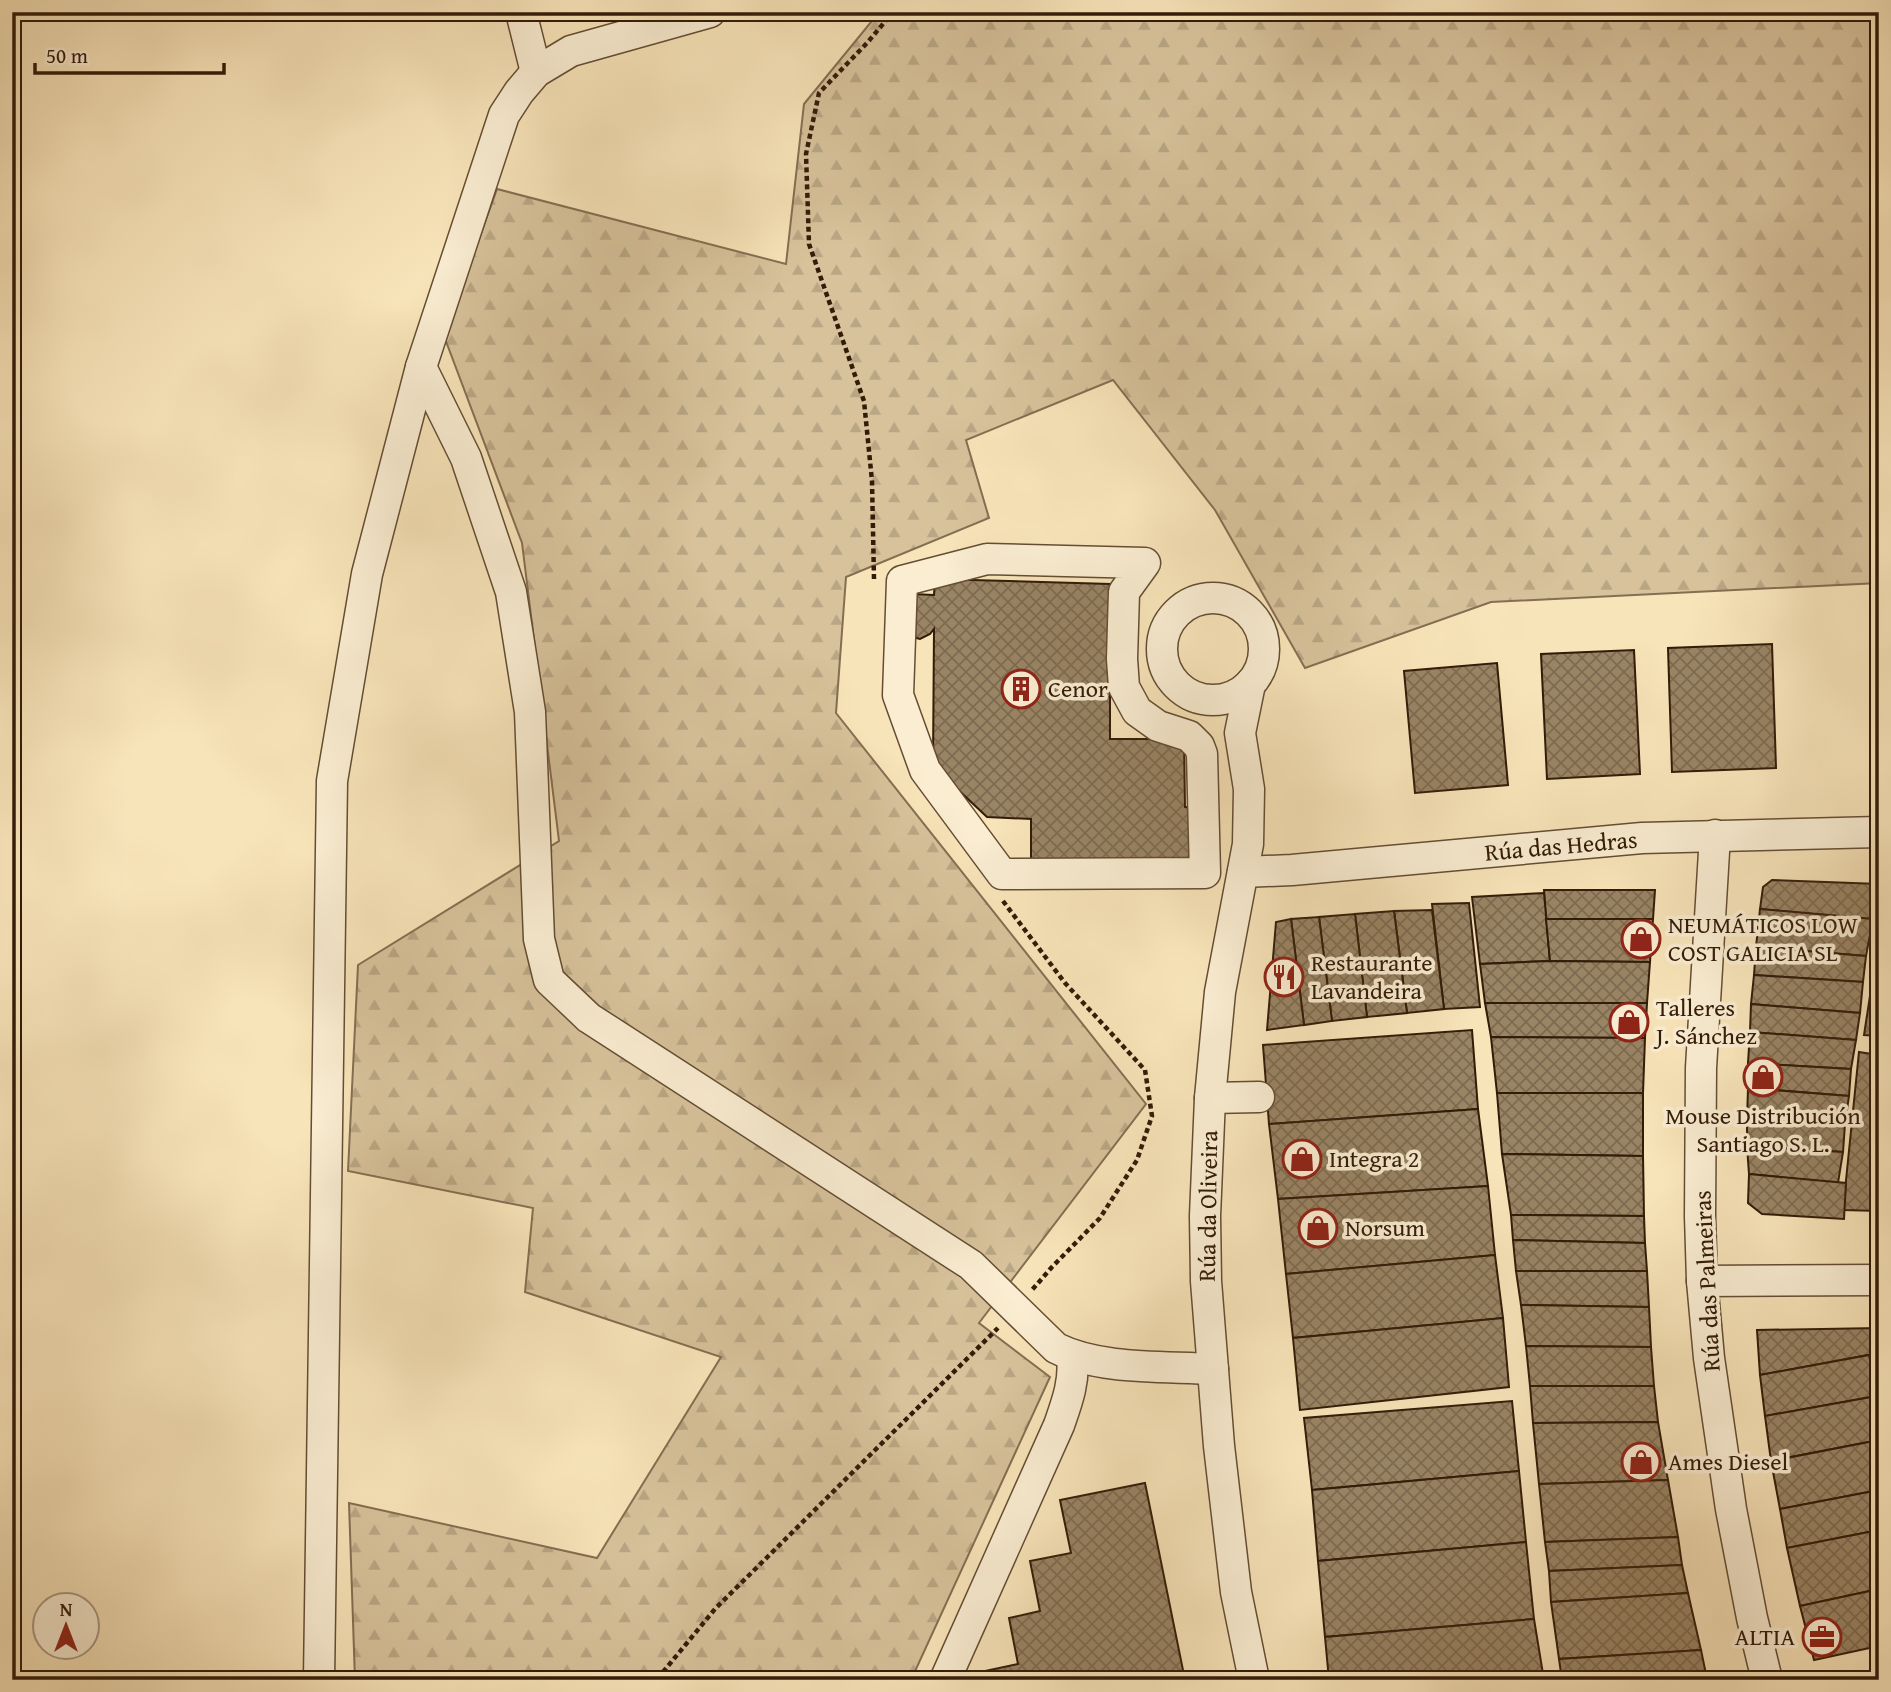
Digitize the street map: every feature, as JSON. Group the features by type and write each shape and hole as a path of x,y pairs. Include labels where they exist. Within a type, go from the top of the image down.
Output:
{"street":[{"path":"521,12 536,72"},
{"path":"319,1680 332,781 367,574 421,367 504,115 536,72 571,51 710,12"},
{"path":"421,367 466,457 511,593 530,712 539,939 549,980 589,1018 971,1265 1056,1348 1072,1356 1096,1362 1213,1369"},
{"path":"987,559 1145,563 1124,592 1124,687 1138,711 1158,726 1189,736 1199,746 1204,790 1205,873 1002,874 925,771 898,695 902,581 987,559"},
{"name":"Rúa da Oliveira","path":"1240,733 1227,715 1211,700 1197,698 1182,690 1170,676 1163,660 1162,643 1168,626 1178,612 1193,603 1210,598 1227,600 1243,608 1255,621 1262,637 1264,654 1259,671 1250,684 1240,733 1249,789 1248,844 1220,992 1206,1179 1206,1281 1219,1446 1236,1592 1254,1680"},
{"path":"1211,700 1238,694 1250,684"},
{"path":"1204,790 1249,789"},
{"name":"Rúa das Hedras","path":"1243,872 1292,870 1642,838 1879,832"},
{"name":"Rúa das Palmeiras","path":"1715,835 1701,1068 1702,1281 1709,1358 1731,1509 1767,1680"},
{"path":"1210,1098 1259,1097"},
{"path":"1702,1281 1879,1280"},
{"path":"945,1680 1059,1425 1069,1397 1074,1368 1072,1356"}],"path":[{"path":"874,584 872,481 864,401 809,244 806,154 819,93 893,12"},
{"path":"660,1680 663,1672 715,1609 1015,1310 1100,1218 1137,1160 1152,1116 1145,1070 1065,983 1000,896"}],"green space":[{"path":"889,12 1879,12 1879,583 1491,602 1305,668 1215,510 1113,380 966,440 989,518 846,577 836,713 1146,1104 979,1323 1050,1377 911,1680 355,1680 349,1503 597,1558 721,1357 525,1292 533,1208 348,1171 358,965 559,841 522,543 444,336 497,189 786,264 804,104 871,22"}],"building":[{"name":"Cenor","path":"935,579 1110,584 1110,739 1184,739 1185,807 1191,807 1191,863 1031,862 1031,819 987,817 933,766 934,629 920,639 912,637 913,594 934,595"},
{"path":"1772,644 1776,768 1672,772 1668,648"},
{"path":"1634,650 1640,774 1547,779 1541,654"},
{"path":"1497,663 1508,785 1415,793 1404,671"},
{"path":"1772,880 1879,884 1879,920 1760,909 1763,887"},
{"path":"1544,890 1655,890 1653,919 1546,919"},
{"path":"1544,893 1550,961 1480,964 1472,897"},
{"path":"1469,903 1480,1007 1444,1009 1432,904"},
{"path":"1760,909 1873,919 1866,956 1756,947"},
{"path":"1432,910 1444,1009 1407,1013 1394,911"},
{"path":"1394,911 1407,1013 1367,1017 1355,914"},
{"path":"1355,914 1367,1017 1332,1021 1319,917"},
{"path":"1319,917 1332,1021 1304,1025 1291,919"},
{"path":"1291,919 1304,1025 1267,1030 1276,922"},
{"path":"1546,919 1653,919 1650,962 1550,961"},
{"path":"1879,937 1879,1036 1864,1035"},
{"path":"1756,947 1866,956 1863,982 1754,975"},
{"path":"1550,961 1650,962 1647,1003 1485,1003 1480,964"},
{"path":"1754,975 1863,982 1860,1013 1751,1004"},
{"path":"1485,1003 1647,1003 1645,1038 1491,1037"},
{"path":"1751,1004 1860,1013 1856,1040 1750,1032"},
{"path":"1472,1030 1478,1109 1269,1124 1263,1045"},
{"path":"1750,1032 1856,1040 1851,1069 1748,1063"},
{"path":"1491,1037 1645,1038 1643,1093 1497,1093"},
{"path":"1859,1052 1879,1055 1879,1211 1843,1210"},
{"path":"1748,1063 1851,1069 1849,1096 1748,1088"},
{"path":"1748,1088 1849,1096 1845,1124 1747,1119"},
{"path":"1497,1093 1643,1093 1643,1156 1502,1154"},
{"path":"1478,1109 1488,1186 1278,1199 1269,1124"},
{"path":"1747,1119 1845,1124 1843,1152 1747,1146"},
{"path":"1747,1146 1843,1152 1838,1183 1749,1174"},
{"path":"1502,1154 1643,1156 1644,1216 1511,1215"},
{"path":"1749,1174 1846,1183 1844,1219 1762,1214 1748,1203"},
{"path":"1488,1186 1495,1255 1286,1274 1278,1199"},
{"path":"1511,1215 1644,1216 1645,1243 1513,1240"},
{"path":"1513,1240 1645,1243 1647,1271 1516,1271"},
{"path":"1495,1255 1503,1318 1293,1338 1286,1274"},
{"path":"1516,1271 1647,1271 1649,1307 1521,1305"},
{"path":"1521,1305 1649,1307 1651,1347 1526,1346"},
{"path":"1503,1318 1509,1387 1300,1410 1293,1338"},
{"path":"1879,1328 1879,1353 1760,1375 1757,1330"},
{"path":"1526,1346 1651,1347 1654,1386 1530,1386"},
{"path":"1869,1355 1877,1396 1765,1416 1760,1375"},
{"path":"1530,1386 1654,1386 1658,1422 1533,1423"},
{"path":"1877,1396 1879,1440 1771,1461 1765,1416"},
{"path":"1512,1401 1519,1471 1312,1490 1304,1418"},
{"path":"1658,1422 1668,1480 1539,1484 1533,1423"},
{"path":"1879,1440 1879,1490 1780,1509 1771,1461"},
{"path":"1519,1471 1526,1542 1318,1561 1312,1490"},
{"path":"1668,1480 1678,1537 1545,1542 1539,1484"},
{"path":"1145,1483 1185,1680 987,1680 985,1671 1018,1664 1009,1618 1040,1611 1030,1561 1071,1553 1060,1500"},
{"path":"1879,1490 1879,1530 1787,1548 1780,1509"},
{"path":"1879,1530 1879,1589 1800,1606 1787,1548"},
{"path":"1678,1537 1682,1565 1549,1571 1545,1542"},
{"path":"1526,1542 1534,1619 1325,1637 1318,1561"},
{"path":"1682,1565 1688,1593 1551,1602 1549,1571"},
{"path":"1879,1589 1879,1646 1814,1660 1800,1606"},
{"path":"1688,1593 1701,1650 1559,1659 1551,1602"},
{"path":"1534,1619 1544,1680 1329,1680 1325,1637"},
{"path":"1701,1650 1707,1679 1562,1680 1559,1659"}],"place":[{"name":"Cenor","path":"1021,689"},
{"name":"NEUMÁTICOS LOW COST GALICIA SL","path":"1641,939"},
{"name":"Restaurante Lavandeira","path":"1284,977"},
{"name":"Talleres J. Sánchez","path":"1629,1022"},
{"name":"Mouse Distribución Santiago S. L.","path":"1763,1077"},
{"name":"Integra 2","path":"1302,1159"},
{"name":"Norsum","path":"1318,1228"},
{"name":"Ames Diesel","path":"1641,1462"},
{"name":"ALTIA","path":"1822,1637"}]}
